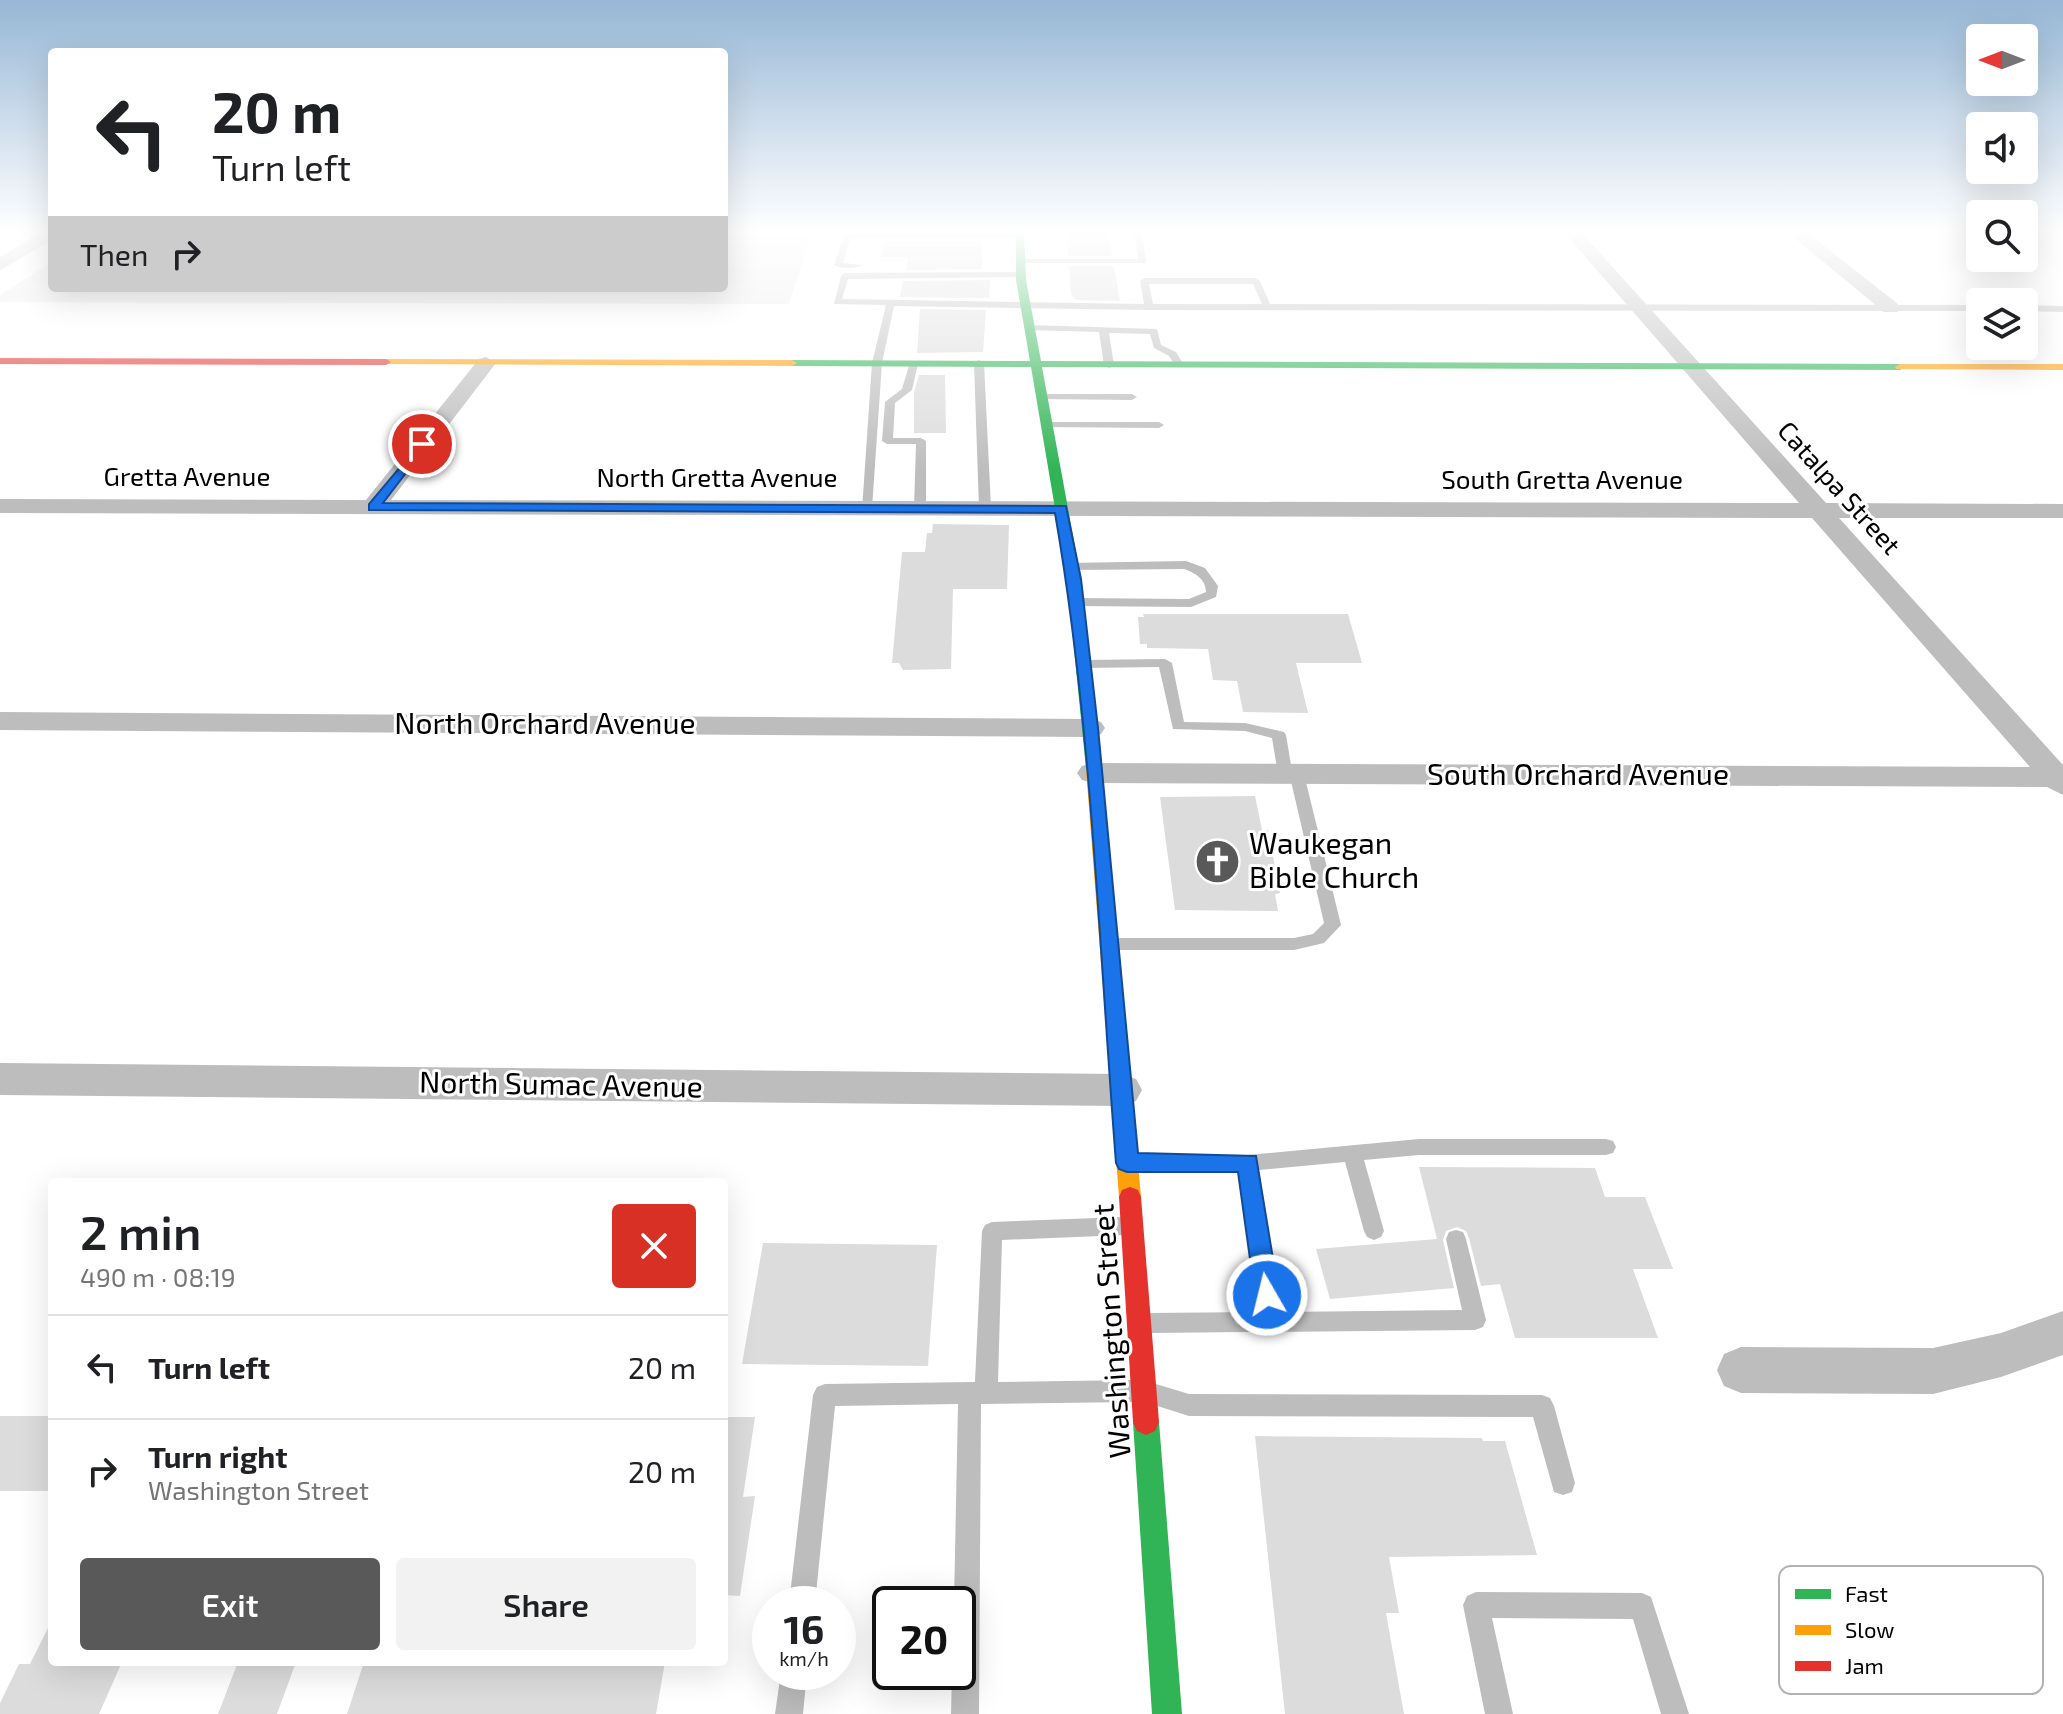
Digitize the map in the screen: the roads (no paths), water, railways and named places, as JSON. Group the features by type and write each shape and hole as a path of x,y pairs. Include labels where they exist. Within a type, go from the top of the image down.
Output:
{"street":[{"name":"Washington Street","path":"1027,311 1071,566 1090,728 1122,1090 1167,1714"},
{"name":"Catalpa Street","path":"1642,311 2060,780"},
{"path":"0,361 2063,367"},
{"path":"373,507 486,363"},
{"name":"Gretta Avenue","path":"0,506 373,507"},
{"name":"North Gretta Avenue","path":"373,507 1061,509"},
{"name":"South Gretta Avenue","path":"1061,509 2063,511"},
{"name":"North Orchard Avenue","path":"0,721 1090,728"},
{"name":"South Orchard Avenue","path":"1093,773 2060,780"},
{"name":"North Sumac Avenue","path":"0,1079 1122,1090"},
{"path":"1741,1370 1933,1371 2001,1355 2063,1333"}],"lane":[{"path":"866,508 877,363 889,311"},
{"path":"1030,328 1154,331 1157,346 1173,354 1179,365"},
{"path":"1104,332 1109,365"},
{"path":"979,363 985,508"},
{"path":"913,364 907,390 890,402 887,441 921,441 920,508"},
{"path":"1042,397 1132,397"},
{"path":"1047,425 1159,425"},
{"path":"1071,566 1186,565 1201,571 1212,586 1212,594 1191,603 1076,602"},
{"path":"1083,664 1165,663 1178,726 1245,727 1279,735 1333,925 1318,939 1294,944 1108,944"},
{"path":"1127,1163 1248,1163 1419,1147 1606,1147"},
{"path":"1352,1153 1374,1231"},
{"path":"1248,1163 1271,1322"},
{"path":"965,1714 978,1394 992,1231 1132,1226"},
{"path":"1139,1323 1475,1320 1456,1239"},
{"path":"804,1586 825,1395 1144,1391 1189,1405 1542,1406 1563,1483"},
{"path":"1499,1714 1476,1605 1642,1606 1675,1714"},
{"path":"789,1714 792,1690"}],"place":[{"name":"Waukegan Bible Church","path":"1218,861"}]}
